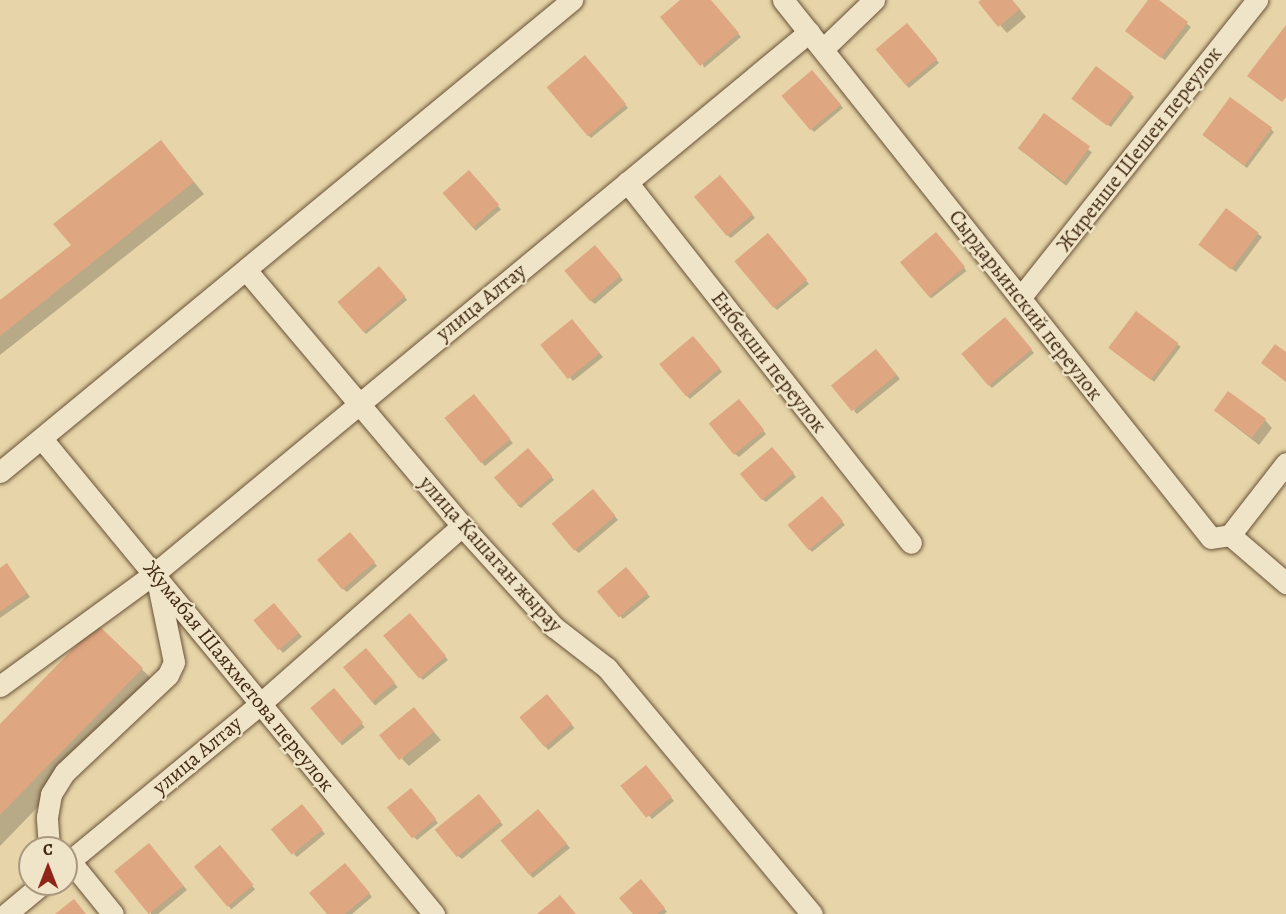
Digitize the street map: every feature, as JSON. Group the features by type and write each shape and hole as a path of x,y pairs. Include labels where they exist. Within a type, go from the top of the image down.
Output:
{"street":[{"path":"0,472 42,440 572,0"},
{"name":"Сырдарьинский переулок","path":"783,0 1211,538 1230,535 1286,582"},
{"path":"822,49 874,0"},
{"name":"Жиренше Шешен переулок","path":"1020,298 1257,0"},
{"name":"улица Алтау","path":"0,686 155,573 809,32"},
{"name":"Енбекши переулок","path":"627,182 911,543"},
{"name":"улица Кашаган жырау","path":"246,270 462,526 554,627 607,668 812,914"},
{"name":"Жумабая Шаяхметова переулок","path":"42,440 155,573 434,914"},
{"path":"1230,535 1286,463"},
{"name":"улица Алтау","path":"78,855 260,704 462,526"},
{"path":"48,836 46,817 51,794 65,772 168,675 174,662 155,573"},
{"path":"78,874 114,914"},
{"path":"6,914 28,896"}],"building":[{"path":"680,0 711,0 739,33 700,66 660,17"},
{"path":"981,0 1012,0 1020,9 998,27 978,2"},
{"path":"1148,0 1159,0 1188,22 1161,58 1125,31"},
{"path":"907,23 937,59 906,85 876,49"},
{"path":"1286,25 1286,97 1282,102 1247,76"},
{"path":"585,55 626,104 588,136 547,87"},
{"path":"1096,66 1132,93 1107,126 1071,99"},
{"path":"812,70 841,104 810,130 781,96"},
{"path":"1230,97 1272,128 1244,166 1202,135"},
{"path":"1044,113 1090,147 1064,182 1018,149"},
{"path":"161,140 194,182 0,336 0,300 71,245 53,224"},
{"path":"469,170 499,205 473,228 443,193"},
{"path":"720,175 753,214 727,236 694,197"},
{"path":"1226,208 1259,233 1231,269 1198,245"},
{"path":"936,232 965,266 929,297 900,262"},
{"path":"768,233 807,280 774,308 734,261"},
{"path":"595,245 621,276 590,301 564,271"},
{"path":"379,266 405,296 364,332 337,302"},
{"path":"1136,311 1178,343 1151,380 1108,348"},
{"path":"1005,317 1032,349 988,386 961,354"},
{"path":"572,319 600,353 568,379 540,345"},
{"path":"693,336 720,368 686,396 659,364"},
{"path":"1275,344 1286,352 1286,382 1261,363"},
{"path":"876,349 897,375 852,411 831,386"},
{"path":"1228,391 1266,419 1252,438 1214,410"},
{"path":"474,394 511,439 481,463 444,418"},
{"path":"739,399 764,430 734,455 709,424"},
{"path":"772,447 794,473 762,500 740,474"},
{"path":"528,448 552,476 518,505 494,478"},
{"path":"593,489 615,516 574,551 552,524"},
{"path":"822,496 843,521 809,550 788,525"},
{"path":"350,532 375,562 342,590 317,560"},
{"path":"7,563 27,593 0,612 0,568"},
{"path":"626,567 648,593 619,617 597,591"},
{"path":"274,603 299,633 278,650 253,620"},
{"path":"410,613 446,656 419,678 383,635"},
{"path":"97,624 143,668 0,815 0,724"},
{"path":"366,648 395,682 372,702 343,667"},
{"path":"334,688 363,722 339,742 310,708"},
{"path":"547,694 572,724 544,747 519,717"},
{"path":"414,707 434,732 399,760 379,735"},
{"path":"646,765 672,797 646,818 620,786"},
{"path":"411,788 436,819 412,839 387,808"},
{"path":"479,794 501,821 457,857 435,830"},
{"path":"302,804 323,830 292,855 271,829"},
{"path":"538,809 567,843 529,875 500,840"},
{"path":"149,843 184,886 149,914 114,871"},
{"path":"220,845 253,885 227,907 194,867"},
{"path":"345,863 370,893 345,914 327,914 309,893"},
{"path":"641,879 665,908 657,914 633,914 619,898"},
{"path":"560,895 576,914 537,914"},
{"path":"74,899 86,914 55,914"}]}
